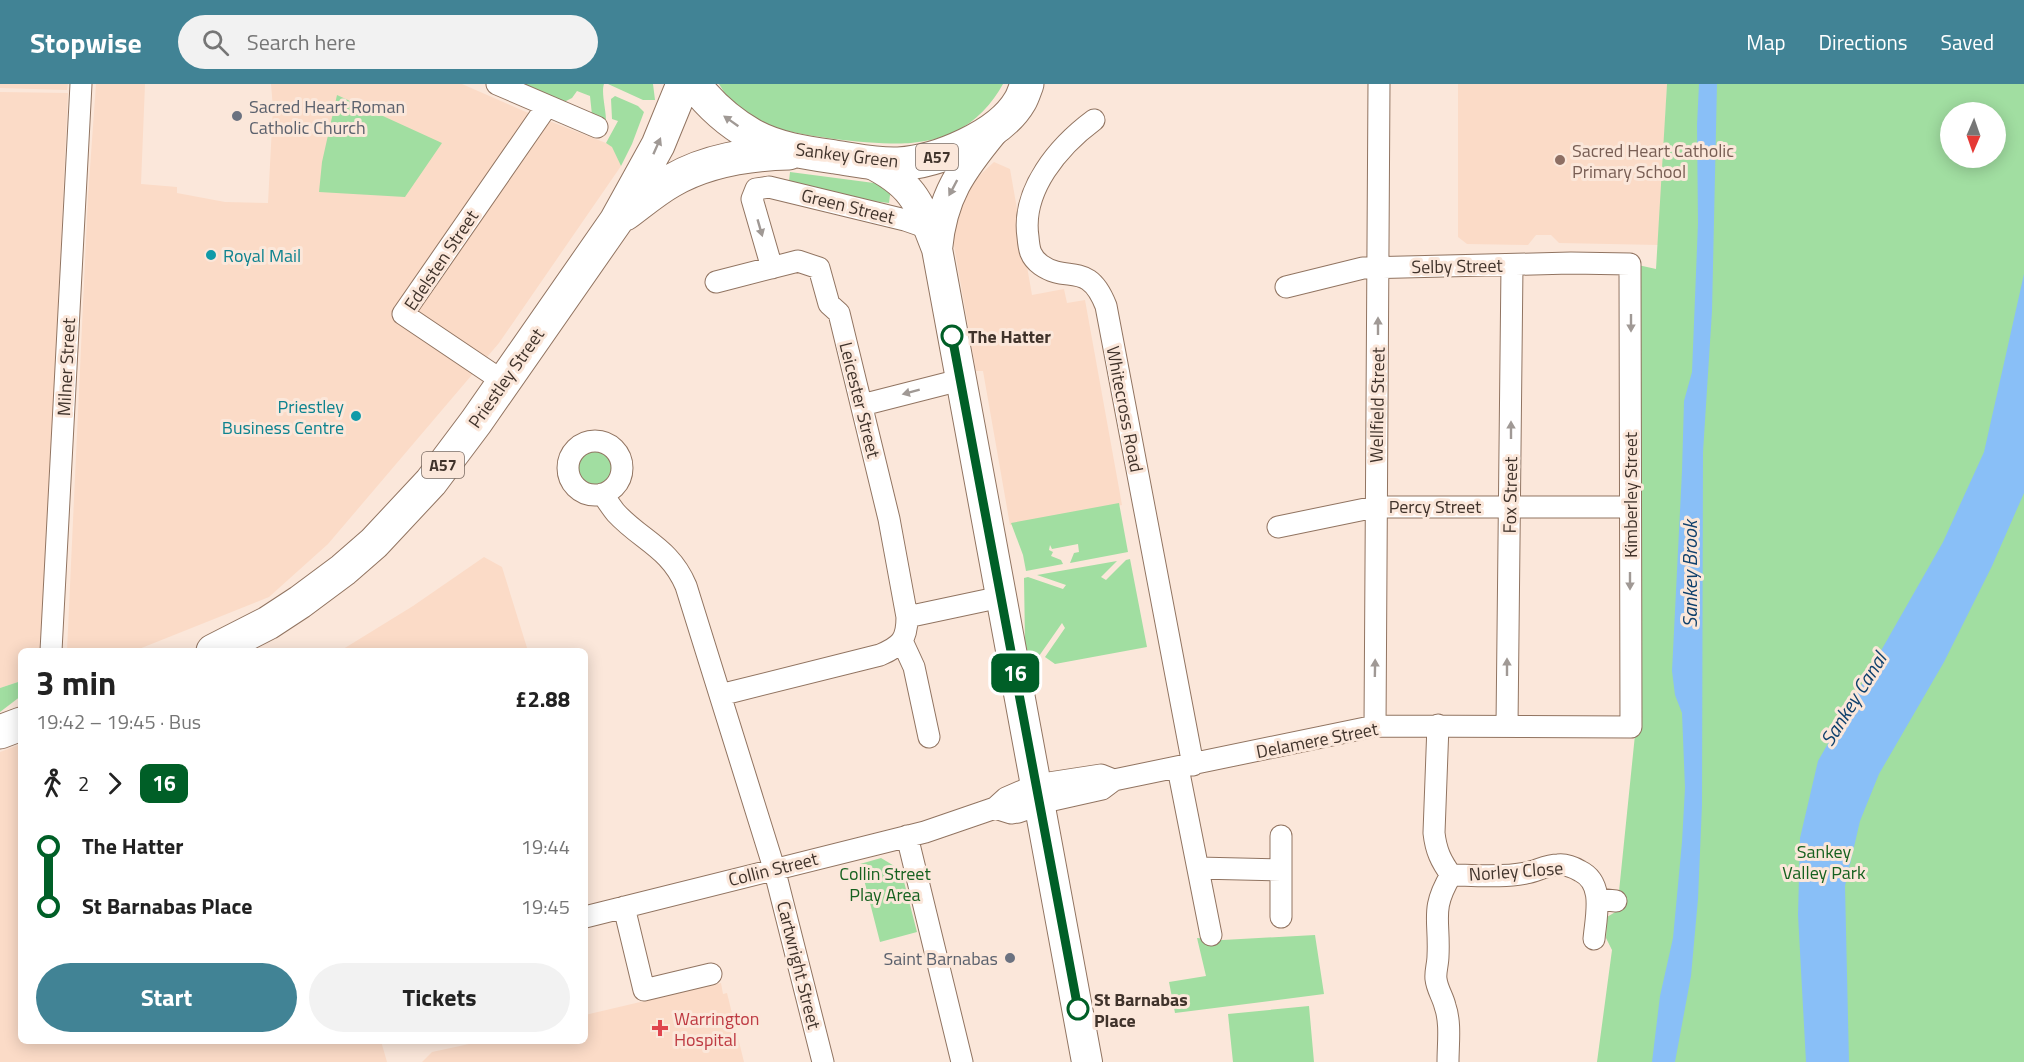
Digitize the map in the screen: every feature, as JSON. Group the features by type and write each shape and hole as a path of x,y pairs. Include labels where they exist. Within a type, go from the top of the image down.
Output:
{"highway":[{"name":"Priestley Street","path":"219,648 268,623 343,570 374,543 431,482 616,221 658,146 683,84"},
{"name":"Sankey Green","path":"694,84 725,117 753,136 803,153 897,164 944,155 965,145 1022,99"},
{"name":"Priestley Street","path":"616,221 668,182 707,164 768,154 803,153"},
{"path":"0,732 18,725"}],"street":[{"name":"Milner Street","path":"51,648 81,84"},
{"path":"497,84 547,106 578,109 597,127"},
{"name":"Wellfield Street","path":"1375,726 1379,84"},
{"path":"935,234 951,190 970,159 1022,99"},
{"name":"Edelsten Street","path":"504,382 403,314 547,106"},
{"name":"Whitecross Road","path":"1094,120 1077,133 1040,178 1025,221 1030,252 1041,265 1050,270 1081,275 1089,280 1096,287 1106,306 1186,767 1198,868 1210,935"},
{"path":"868,162 893,176 909,191 920,205 935,234 1087,1062"},
{"name":"Green Street","path":"772,268 752,200 756,189 769,187 905,220 935,234"},
{"name":"Leicester Street","path":"716,282 798,261 819,268 829,304 839,313 889,519 906,617 907,630 902,641"},
{"name":"Selby Street","path":"1286,287 1363,268 1377,267 1630,264"},
{"name":"Kimberley Street","path":"1630,264 1631,727"},
{"name":"Fox Street","path":"1507,726 1512,265"},
{"path":"862,405 960,380"},
{"path":"602,494 616,513 666,555 678,570 686,586 774,868"},
{"name":"Percy Street","path":"1278,527 1375,507 1630,507"},
{"path":"906,617 1001,597"},
{"path":"720,695 880,655 894,649 902,641 914,667 929,737"},
{"name":"Norley Close","path":"1438,725 1435,848 1451,875"},
{"name":"Delamere Street","path":"1038,794 1101,775 1114,780 1186,767 1375,726 1631,727"},
{"name":"Collin Street","path":"588,916 907,836 995,808 1006,798 1038,794"},
{"path":"907,836 962,1062"},
{"path":"1281,836 1281,917"},
{"name":"Norley Close","path":"1451,875 1512,875 1560,864 1573,867 1584,873 1607,900 1594,939"},
{"name":"Cartwright Street","path":"774,868 823,1062"},
{"path":"1198,868 1281,870"},
{"name":"Norley Close","path":"1448,1062 1446,1006 1435,977 1438,956 1437,909 1441,892 1451,875"},
{"path":"624,907 644,990 711,974"}],"shaded area":[{"path":"0,84 68,84 67,90 0,88"},
{"path":"96,84 145,84 141,184 177,187 177,193 225,202 268,203 273,108 271,84 462,84 612,146 621,166 499,343 328,544 269,597 142,648 67,648 88,196"},
{"name":"Sacred Heart Catholic Primary School","path":"1458,84 1667,84 1659,245 1559,243 1551,235 1536,235 1528,245 1467,244 1458,237"},
{"path":"0,92 68,93 42,648 18,648 18,682 0,688"},
{"path":"994,162 1010,169 1032,295 1064,289 1067,303 1085,300 1122,505 1010,525 983,371 976,371 950,223 966,188"},
{"path":"484,557 502,567 527,648 345,648 413,606"},
{"path":"18,745 18,1044 382,1044 387,1062 0,1062 0,752"},
{"name":"Warrington Hospital","path":"721,983 723,994 727,993 744,1062 422,1062 432,1052 469,1044 588,1044 588,1014"}],"green space":[{"path":"521,84 604,84 606,120 604,122 592,115 590,96 577,91 572,98 564,102"},
{"path":"608,84 653,84 655,100 643,100"},
{"path":"719,84 1003,84 983,111 970,123 955,132 911,143 876,143 803,134 762,124 740,111"},
{"name":"Sankey Valley Park","path":"1667,84 2024,84 2024,1062 1597,1062 1612,950 1606,938 1607,917 1617,911 1636,725 1638,265 1656,269"},
{"path":"337,95 442,143 405,197 319,192 322,162"},
{"path":"615,96 638,106 644,112 621,166 612,147 606,143 618,121 612,119 611,99"},
{"path":"790,172 874,183 886,187 898,197 890,195 889,203 863,200 789,181"},
{"path":"595,448 609,454 615,468 609,482 595,488 581,482 575,468 581,454"},
{"path":"1119,503 1128,552 1070,563 1074,553 1079,552 1078,544 1052,549 1050,545 1049,550 1053,552 1051,556 1061,560 1063,564 1026,571 1023,555 1011,523"},
{"path":"1130,559 1147,647 1055,664 1045,657 1065,628 1062,623 1030,669 1025,643 1024,578 1028,577 1063,589 1066,585 1037,575 1117,561 1101,577 1106,580 1126,560"},
{"path":"18,682 18,698 0,712 0,688"},
{"name":"Collin Street Play Area","path":"881,858 901,870 917,932 880,942 860,864"},
{"path":"1315,935 1324,994 1175,1013 1169,982 1206,976 1197,938 1223,940"},
{"path":"1309,1006 1314,1062 1233,1062 1228,1014"}],"water":[{"name":"Sankey Brook","path":"1699,84 1717,84 1712,311 1703,452 1702,805 1698,899 1691,976 1675,1062 1652,1062 1660,996 1673,938 1685,788 1682,713 1675,695 1672,671 1684,401 1692,372 1698,223"},
{"path":"2024,274 2024,493 1992,566 1944,662 1879,774 1860,821 1845,886 1849,1062 1806,1062 1798,915 1800,838 1818,761 1943,542 1984,452"}],"bus line":[{"name":"16","path":"952,336 1078,1009"}],"place":[{"name":"Sacred Heart Roman Catholic Church","path":"237,116"},
{"name":"Sacred Heart Catholic Primary School","path":"1560,160"},
{"name":"Royal Mail","path":"211,255"},
{"name":"The Hatter","path":"952,336"},
{"name":"Priestley Business Centre","path":"356,416"},
{"name":"Saint Barnabas","path":"1010,958"},
{"name":"St Barnabas Place","path":"1078,1009"},
{"name":"Warrington Hospital","path":"660,1028"}],"water label":[{"name":"Sankey Canal","path":"1853,699"}]}
